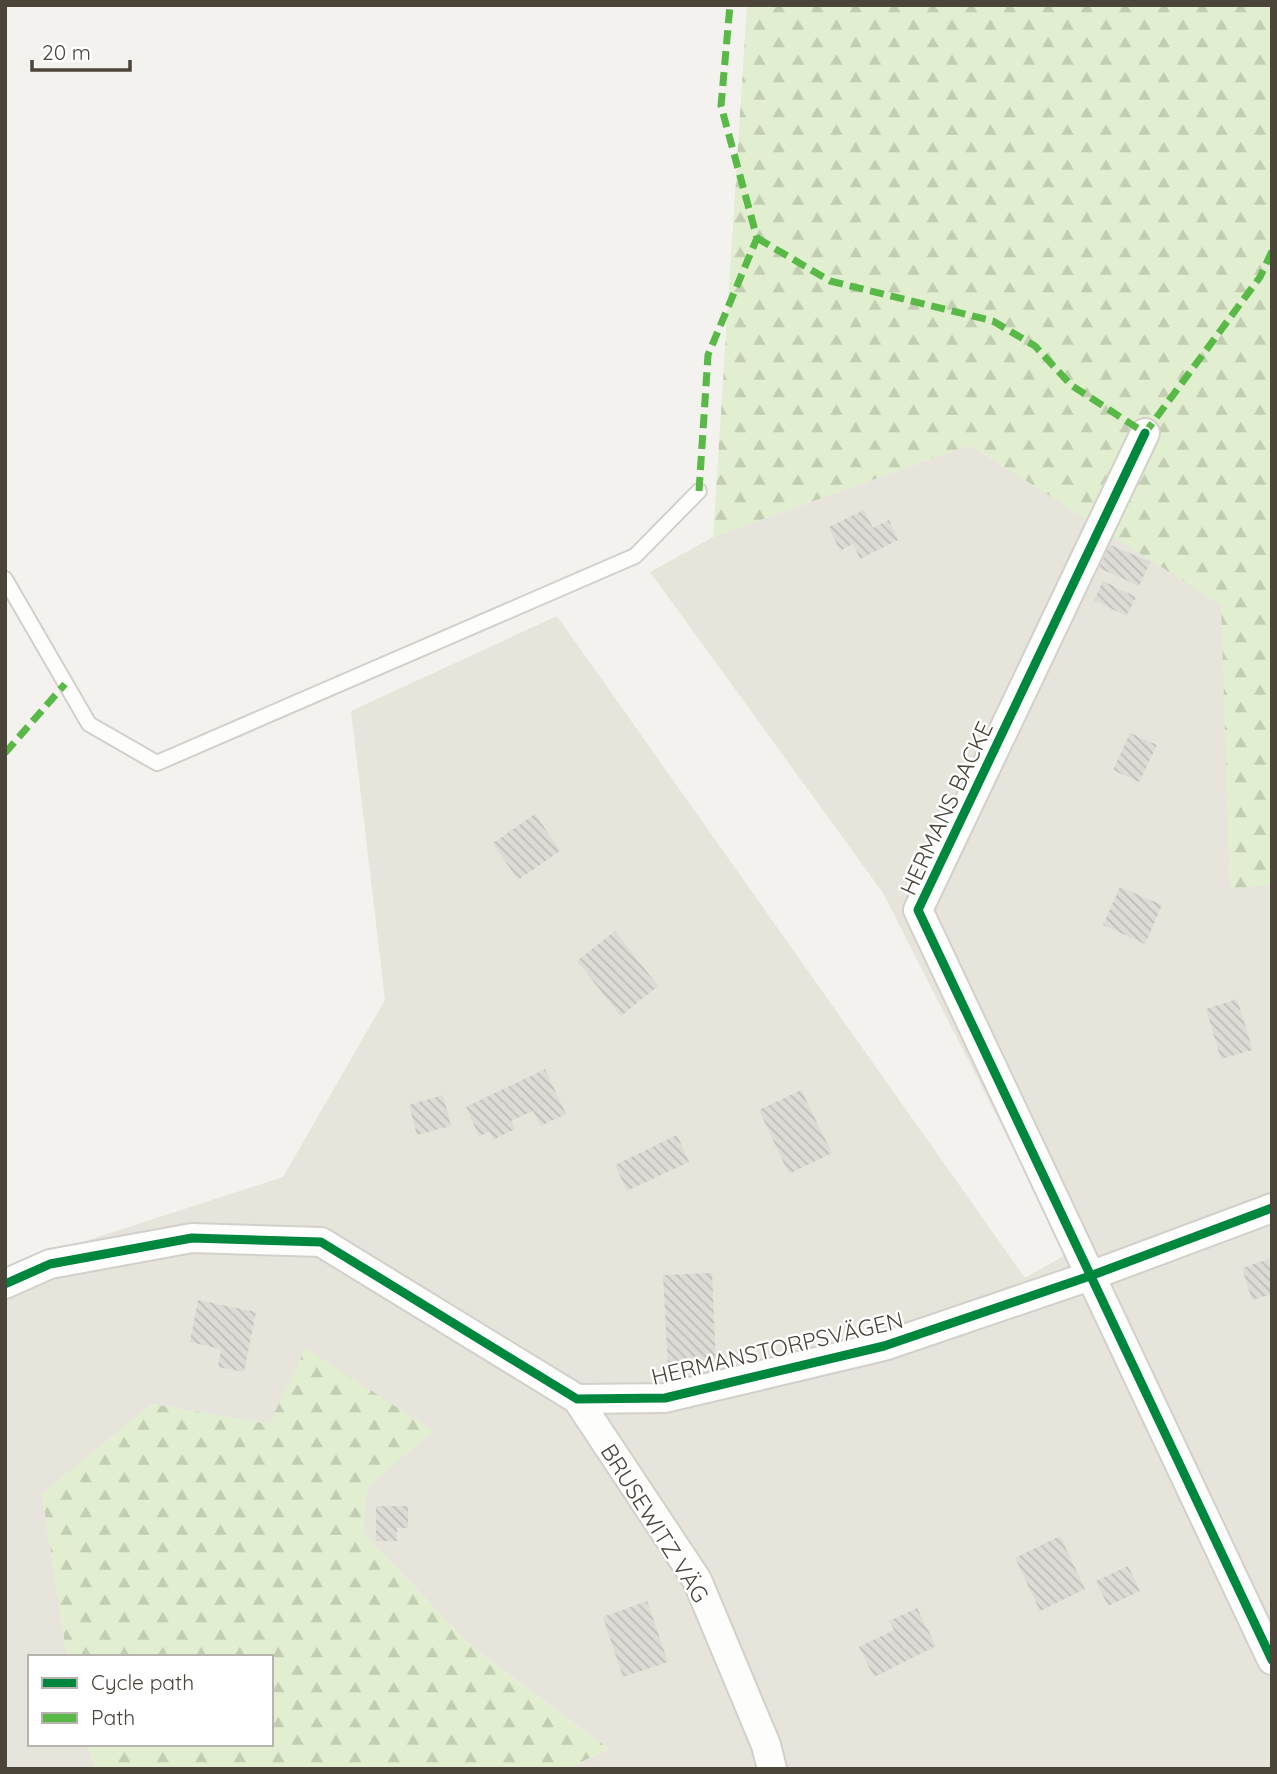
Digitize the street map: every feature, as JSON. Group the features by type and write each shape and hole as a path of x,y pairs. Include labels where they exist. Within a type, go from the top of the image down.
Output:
{"street":[{"name":"HERMANS BACKE","path":"1090,1276 918,910 1145,433"},
{"name":"HERMANSTORPSVÄGEN","path":"577,1399 665,1398 871,1349 1090,1276 1272,1208"},
{"path":"5,1284 50,1264 192,1238 321,1242 577,1399"},
{"path":"1090,1276 1272,1660"},
{"name":"BRUSEWITZ VÄG","path":"577,1399 697,1580 766,1745 772,1769"}],"lane":[{"path":"5,579 89,724 157,763 635,556 699,491"}],"shaded area":[{"path":"970,445 1222,605 1230,888 1272,885 1272,1769 566,1769 609,1749 470,1645 363,1533 367,1488 432,1431 269,1424 152,1404 42,1494 67,1655 28,1655 28,1746 87,1746 97,1769 5,1769 5,1267 283,1177 385,1000 351,711 557,616 1025,1278 1067,1254 883,893 650,572 713,537"}],"green space":[{"path":"747,5 1272,5 1272,885 1230,889 1221,605 970,445 713,537"},
{"path":"306,1348 433,1431 367,1488 363,1533 470,1645 609,1749 566,1769 97,1769 87,1746 273,1746 273,1655 67,1655 42,1494 152,1404 269,1424"}],"building":[{"path":"864,510 873,528 889,520 898,540 860,559 853,544 840,551 829,527"},
{"path":"1110,545 1150,562 1139,586 1099,568"},
{"path":"1103,581 1136,597 1126,616 1094,600"},
{"path":"1130,733 1157,745 1139,782 1113,770"},
{"path":"535,814 560,851 518,880 493,843"},
{"path":"1120,887 1162,905 1145,944 1103,925"},
{"path":"615,931 658,986 621,1016 577,961"},
{"path":"1237,999 1253,1050 1221,1059 1206,1009"},
{"path":"545,1069 566,1114 541,1126 533,1111 511,1121 515,1129 493,1140 489,1132 479,1136 466,1107"},
{"path":"801,1090 832,1153 789,1174 759,1110"},
{"path":"443,1095 451,1126 417,1135 409,1105"},
{"path":"677,1135 689,1162 627,1191 615,1165"},
{"path":"1269,1259 1272,1294 1252,1300 1242,1268"},
{"path":"712,1273 716,1364 668,1366 663,1275"},
{"path":"198,1300 256,1312 244,1372 218,1367 221,1349 190,1342"},
{"path":"376,1506 408,1506 408,1528 397,1528 397,1541 376,1541"},
{"path":"1060,1536 1085,1589 1040,1611 1015,1558"},
{"path":"1128,1566 1140,1591 1108,1606 1096,1581"},
{"path":"647,1601 668,1662 623,1677 603,1617"},
{"path":"917,1608 936,1646 874,1677 859,1647 894,1630 889,1621"}],"marked path":[{"path":"699,491 708,355 757,238 721,106 730,5"},
{"path":"757,238 830,281 993,321 1035,346 1071,385 1145,433 1260,277 1272,251"},
{"path":"5,753 65,684"}],"cycle path":[{"path":"1145,433 918,910 1272,1660"},
{"path":"5,1284 50,1264 192,1238 321,1242 577,1399 665,1398 884,1346 1090,1276 1272,1208"}]}
